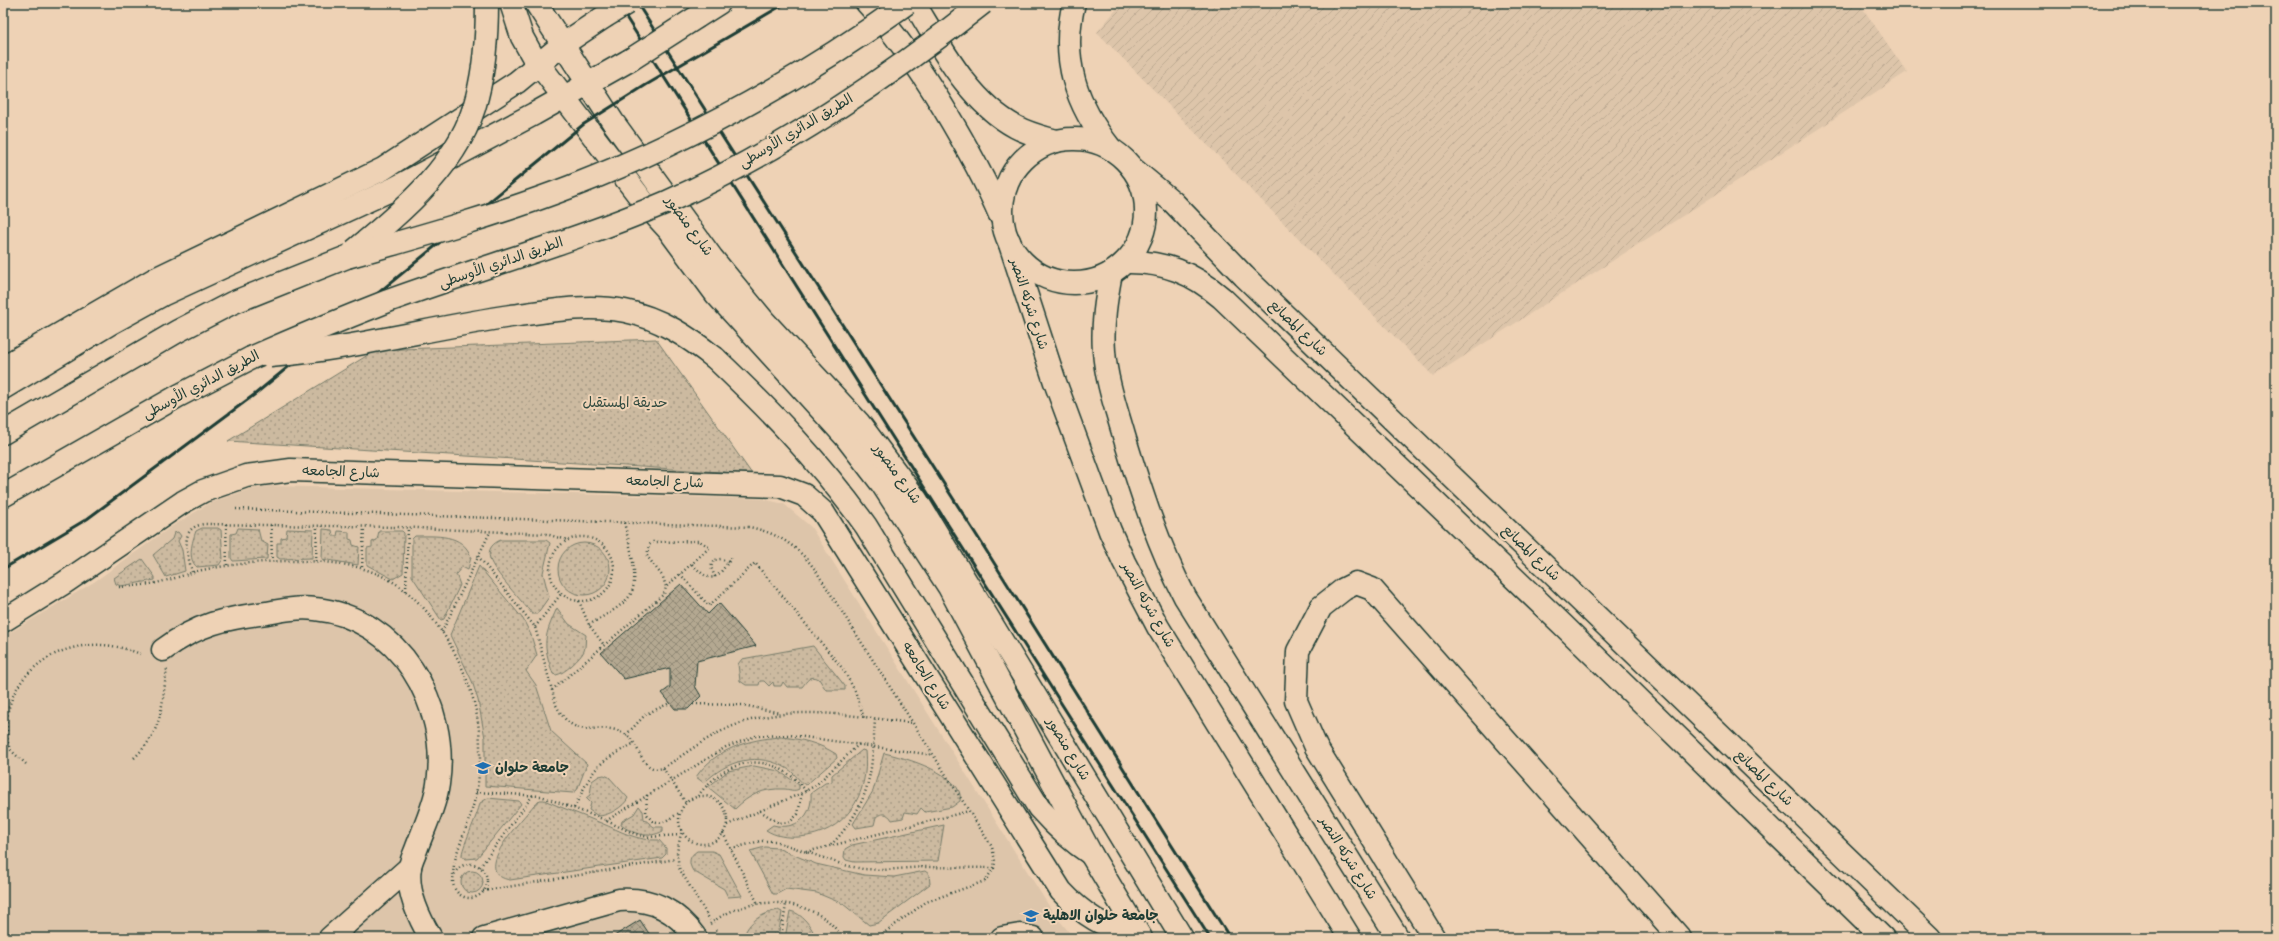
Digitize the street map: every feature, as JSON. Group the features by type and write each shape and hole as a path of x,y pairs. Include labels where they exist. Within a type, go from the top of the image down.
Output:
{"main road":[{"path":"347,257 404,209 433,179 460,139 477,98 486,44 487,3"},
{"name":"شارع منصور","path":"511,3 522,37 539,64 646,205 668,228 716,294 830,419 882,484 949,588 1091,854 1141,938"},
{"name":"شارع منصور","path":"536,3 613,122 741,295 860,424 898,473 964,576 1182,938"},
{"path":"3,367 155,279 384,169 517,82 562,45 627,3"},
{"path":"3,388 111,323 162,295 395,188 534,114 588,82 630,60 720,3"},
{"path":"867,3 898,38 929,83 977,165 1000,215 1009,241 1024,263 1047,277 1072,283 1099,278 1118,267 1144,261 1166,265 1186,272 1206,284 1563,625 1883,938"},
{"path":"3,433 178,330 232,303 347,257 496,214 569,188 641,158 711,125 780,88 854,41 907,3"},
{"path":"914,3 949,58 982,102 998,116 1016,127 1036,136 1056,141 1084,140 1111,149"},
{"name":"الطريق الدائري الأوسطى","path":"3,496 178,396 251,358 388,301 600,230 668,201 735,168 799,131 878,81 983,3"},
{"path":"1074,3 1068,26 1068,53 1074,79 1082,103 1094,127 1111,149"},
{"path":"1000,215 1006,187 1016,168 1031,153 1056,141"},
{"name":"شارع المصانع","path":"1111,149 1173,202 1244,276 1930,938"},
{"path":"1118,267 1140,241 1146,216 1143,191 1132,168"},
{"name":"شارع شركه النصر","path":"1009,241 1055,382 1110,531 1124,562 1158,627 1350,938"},
{"name":"شارع شركه النصر","path":"1118,267 1104,325 1104,352 1108,378 1140,490 1160,544 1185,597 1398,938"},
{"path":"251,358 332,350 449,326 558,310 592,307 626,311 658,322 688,337 715,358 794,436 844,494 866,526 1040,808 1054,826 1091,854"},
{"name":"شارع الجامعه","path":"3,621 64,583 183,502 224,482 261,473 291,470 780,486 792,490 809,499 823,512 831,523 1061,891 1084,913 1098,922 1135,938"},
{"path":"1434,938 1316,747 1296,701 1298,651 1321,607 1344,589 1356,583 1372,589 1680,938"},
{"path":"1563,625 1585,605"},
{"path":"157,657 189,632 221,620 293,609 325,610 341,614 378,632 400,654 417,676 428,697 438,730 440,766 438,785 410,867 415,903 423,925 431,938"},
{"path":"330,938 410,867"},
{"path":"488,937 619,900 634,899 663,906 701,933"},
{"path":"1002,938 1020,935 1033,938"}],"path":[{"path":"236,509 749,527 764,530 790,543 812,566 992,847 995,861 994,868 985,881 978,885 949,892 926,902 877,938"},
{"path":"589,625 628,599 632,590 634,573 624,522"},
{"path":"226,524 228,566"},
{"path":"192,572 185,542 189,531 199,525 226,524 408,527 546,534 567,540"},
{"path":"271,525 272,561"},
{"path":"316,561 318,526"},
{"path":"362,568 364,527"},
{"path":"406,591 408,527"},
{"path":"442,633 490,532"},
{"path":"581,537 594,539 606,547 613,559 614,577 604,593 596,598 578,601 561,594 551,579 550,561 559,545 567,540 581,537"},
{"path":"552,690 664,594 666,587 710,547 699,541 653,542 649,545 647,556 663,577 666,587"},
{"path":"478,556 535,627 556,705 568,722 588,730 611,729 626,735 635,743 646,765 654,769 662,768 732,726 757,718 782,713 808,712 912,723"},
{"path":"692,564 706,576 715,577 721,574 732,557"},
{"path":"715,577 711,566 714,560 721,559 728,562"},
{"path":"680,574 709,606 755,563 842,669 855,691 864,718"},
{"path":"535,627 561,594"},
{"path":"578,601 589,625 604,645"},
{"path":"26,764 10,748 6,723 8,711 17,687 33,668 54,655 76,647 100,644 123,647 157,657 167,668 160,722 149,743 134,758"},
{"path":"626,735 646,714 670,703"},
{"path":"693,704 731,704 782,713"},
{"path":"831,845 851,822 866,794 873,764 875,719"},
{"path":"606,821 726,747 756,736 790,735 860,743 933,755"},
{"path":"574,808 596,767 608,757 635,743"},
{"path":"727,825 806,791 829,775 860,743"},
{"path":"698,796 710,796 721,803 727,813 727,825 723,834 716,840 706,844 696,843 688,838 679,821 681,812 686,803 698,796 709,781 727,768 749,763 770,765 781,768 799,781 806,791"},
{"path":"662,768 686,803"},
{"path":"476,792 534,795 548,798 574,808 635,834 648,837 680,835"},
{"path":"760,811 779,823 790,822 798,814 802,793"},
{"path":"480,867 534,795"},
{"path":"647,795 646,813 652,821 662,823 681,812"},
{"path":"806,852 969,811"},
{"path":"682,829 676,860 679,868 721,938"},
{"path":"723,834 758,904"},
{"path":"731,849 767,840 844,865 863,869 883,870 924,867 994,868"},
{"path":"483,891 676,860"},
{"path":"474,864 480,867 487,878 483,891 479,895 466,897 456,890 453,884 453,877 461,866 474,864"},
{"path":"701,933 712,923 726,914 758,904 786,904 815,913 828,921 844,938"},
{"path":"781,938 786,904"}],"shaded area":[{"path":"1122,3 1859,3 1907,72 1433,376 1097,32"},
{"name":"جامعة حلوان","path":"271,486 763,499 784,504 811,527 1054,914 1074,938 3,938 3,637 94,582 171,527 210,503 250,489"}],"green space":[{"name":"حديقة المستقبل","path":"656,339 752,474 228,441 376,350"},
{"path":"202,528 218,528 221,530 223,559 219,565 197,567 192,560 191,550 196,531"},
{"path":"238,528 258,529 261,541 268,545 267,559 233,561 231,558 231,534 236,533"},
{"path":"287,529 313,530 312,558 280,559 277,557 277,543 281,543 281,538 286,537"},
{"path":"323,529 332,530 333,536 337,536 338,531 349,532 349,539 352,540 353,545 359,547 358,565 322,559"},
{"path":"379,531 402,531 404,533 403,573 393,579 367,565 367,548 372,547 372,542 377,540"},
{"path":"178,532 181,536 178,541 182,550 185,571 166,577 153,555 172,539 174,533"},
{"path":"415,536 439,536 455,540 467,549 471,557 468,570 462,567 456,574 460,585 444,619 441,620 412,576 412,539"},
{"path":"501,540 546,540 550,543 543,573 549,597 537,614 532,614 502,579 492,564 489,555 490,549 495,543"},
{"path":"579,543 589,543 598,547 606,555 610,564 610,574 606,583 598,591 589,595 579,595 570,591 562,583 558,574 558,564 562,555 570,547"},
{"path":"142,559 155,577 155,580 121,586 116,584 114,578"},
{"path":"479,566 523,619 531,635 537,655 526,671 536,685 551,731 587,764 577,790 573,793 485,786 485,738 478,700 472,681 450,635"},
{"path":"557,608 569,624 586,635 585,647 582,654 568,669 556,675 553,674 549,663 546,640 549,626"},
{"path":"813,646 845,686 845,690 826,690 819,679 813,677 809,679 802,687 787,687 783,682 781,686 774,686 773,682 769,686 764,681 760,681 759,685 746,685 740,681 738,664 742,659"},
{"path":"781,737 803,740 816,744 836,754 837,758 806,785 788,769 777,763 754,759 733,764 713,775 704,783 696,777 713,759 734,747 757,740"},
{"path":"862,750 865,751 863,783 858,797 851,809 841,820 829,828 815,834 799,837 781,836 766,830 773,825 789,826 796,824 801,820 809,809 811,793 825,783 832,782 832,775"},
{"path":"884,753 918,763 944,775 953,783 959,792 960,801 952,807 925,812 921,808 917,814 905,812 903,818 892,820 885,814 880,814 876,817 874,825 856,828 853,824 873,791"},
{"path":"754,766 779,771 799,785 799,789 776,789 763,791 751,796 735,809 708,787 728,771"},
{"path":"604,775 609,777 628,798 623,805 615,810 602,816 598,816 589,810 591,803 586,798 590,795 592,781 599,776"},
{"path":"488,798 519,801 521,804 477,858 466,859 462,856 464,846 480,803"},
{"path":"540,800 544,800 629,835 643,839 659,840 666,848 666,854 662,858 510,880 499,875 495,867 496,857 502,846 519,822"},
{"path":"639,806 643,811 644,819 654,827 663,827 663,831 652,835 647,835 636,833 621,825 622,821 634,814"},
{"path":"944,825 938,861 854,862 846,860 844,857 845,849 852,845"},
{"path":"765,847 777,848 816,864 864,875 894,877 925,871 929,874 930,884 878,923 869,925 843,904 817,893 786,889 777,894 773,894 750,851"},
{"path":"697,851 712,851 719,854 742,896 728,897 724,889 693,871 690,865 690,860 692,855"},
{"path":"468,871 476,871 483,878 483,886 476,893 468,893 461,886 461,878"},
{"path":"778,910 782,912 778,938 743,938 752,922 761,916"},
{"path":"790,911 799,915 806,921 816,938 785,938"}],"building":[{"path":"681,584 708,614 719,603 756,646 697,661 695,686 701,696 688,709 675,709 662,693 670,687 670,668 624,679 601,653"},
{"path":"640,920 652,938 611,938"}],"railway":[{"path":"617,3 1210,938"},
{"path":"637,3 979,539 1230,938"},
{"path":"3,569 87,519 254,395 584,124 646,85 786,3"}],"place":[{"name":"جامعة حلوان","path":"483,768"},
{"name":"جامعة حلوان الاهلية","path":"1031,916"}]}
